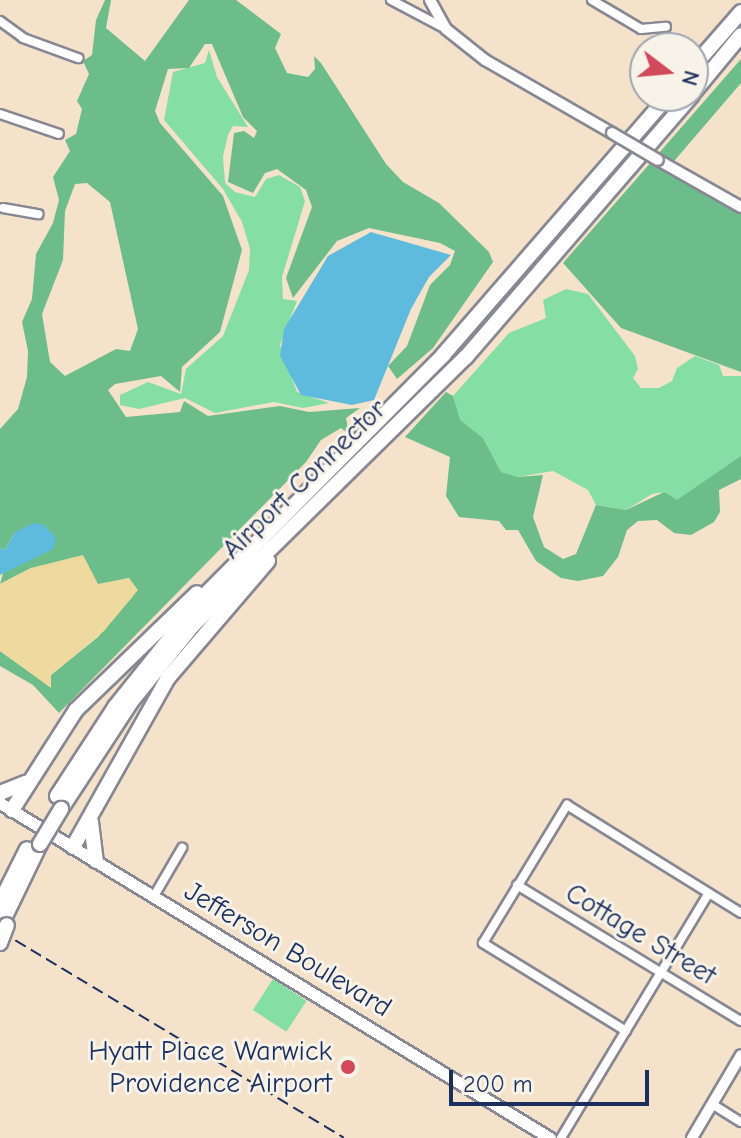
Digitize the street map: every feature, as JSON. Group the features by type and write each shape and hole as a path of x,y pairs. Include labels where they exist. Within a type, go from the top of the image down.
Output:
{"highway":[{"path":"709,47 741,4"},
{"path":"709,48 741,12"},
{"path":"709,74 741,35"},
{"path":"709,78 741,47"},
{"name":"Airport Connector","path":"0,903 131,685 254,542 443,355 654,112"},
{"name":"Airport Connector","path":"57,806 178,643 466,357 677,112"},
{"path":"73,847 176,666 303,517"},
{"path":"6,806 88,697 254,542"},
{"path":"0,793 28,780"},
{"path":"92,818 96,861"},
{"path":"0,888 34,842"},
{"name":"Airport Connector","path":"0,943 3,925 34,842"}],"main road":[{"name":"Jefferson Boulevard","path":"6,806 550,1138"}],"street":[{"path":"391,0 446,29 485,60 741,207"},
{"path":"430,0 446,29"},
{"path":"592,0 641,29 666,27"},
{"path":"0,21 23,38 78,58"},
{"path":"0,114 59,134"},
{"path":"1,211 38,214"},
{"path":"626,1031 483,943 567,805 741,913"},
{"path":"154,896 182,848"},
{"name":"Cottage Street","path":"517,885 741,1021"},
{"path":"561,1138 709,893"},
{"path":"692,1138 741,1055"},
{"path":"712,1104 741,1122"}],"green space":[{"path":"105,0 111,0 106,28 145,61 189,0 236,0 281,34 275,48 287,73 308,77 315,69 314,56 321,63 386,164 403,182 439,203 489,252 493,262 433,348 397,379 388,366 407,346 430,285 450,265 455,251 440,243 369,228 337,241 293,298 286,278 312,207 306,190 277,169 265,173 253,193 228,182 234,133 244,131 254,138 257,131 243,117 212,44 205,44 189,68 168,69 155,111 160,123 223,196 242,250 220,332 182,367 180,392 161,376 115,384 108,390 126,417 180,412 184,401 208,416 280,406 309,412 360,408 346,418 349,434 341,428 321,440 306,462 59,713 33,685 0,666 0,651 51,687 51,675 98,637 133,596 129,578 98,585 31,568 0,584 15,532 5,550 0,548 0,429 18,409 27,377 28,351 22,322 32,299 36,254 53,223 59,200 53,177 70,151 65,140 76,134 82,109 77,101 89,74 83,61 92,55 96,20","holes":["87,183 110,202 138,329 130,351 116,349 65,376 50,362 42,314 63,260 65,211 75,184"]},
{"path":"209,50 217,77 248,127 233,126 228,135 223,156 225,183 235,192 255,197 266,179 279,175 300,187 305,201 282,277 283,299 297,301 280,345 297,392 329,403 303,408 274,402 215,413 185,398 139,409 120,405 120,395 148,382 181,394 186,369 223,336 249,270 250,249 242,222 223,189 164,120 173,72 205,63"},
{"path":"741,59 741,83 669,167 741,209 741,372 621,328 563,263 695,112 709,112 709,96"},
{"path":"566,289 588,294 635,356 638,369 633,378 641,388 659,388 672,381 677,368 695,356 719,365 723,376 741,376 741,456 686,496 673,502 664,492 652,494 626,510 596,505 588,490 553,471 518,477 501,472 483,438 459,420 453,396 509,333 546,318 543,300"},
{"path":"446,392 453,396 460,420 483,438 501,472 518,477 543,475 533,517 544,547 563,559 576,554 596,505 626,510 664,492 677,500 741,456 741,479 719,490 720,512 714,522 691,535 674,533 657,520 638,521 627,530 618,557 603,576 578,581 561,578 536,561 518,530 506,530 499,521 459,517 446,496 450,457 405,437"},
{"path":"273,979 307,1001 286,1032 253,1010"}],"sand":[{"path":"83,555 98,584 129,578 138,590 104,631 51,675 51,688 0,651 0,584 31,568"}],"water":[{"path":"371,232 451,255 429,277 411,309 374,400 352,405 301,395 280,356 284,329 328,256"},
{"path":"34,523 44,525 56,538 53,549 0,575 0,548 5,550 15,532"}],"railway":[{"path":"0,931 344,1138"}],"place":[{"name":"Hyatt Place Warwick Providence Airport","path":"348,1067"}]}
